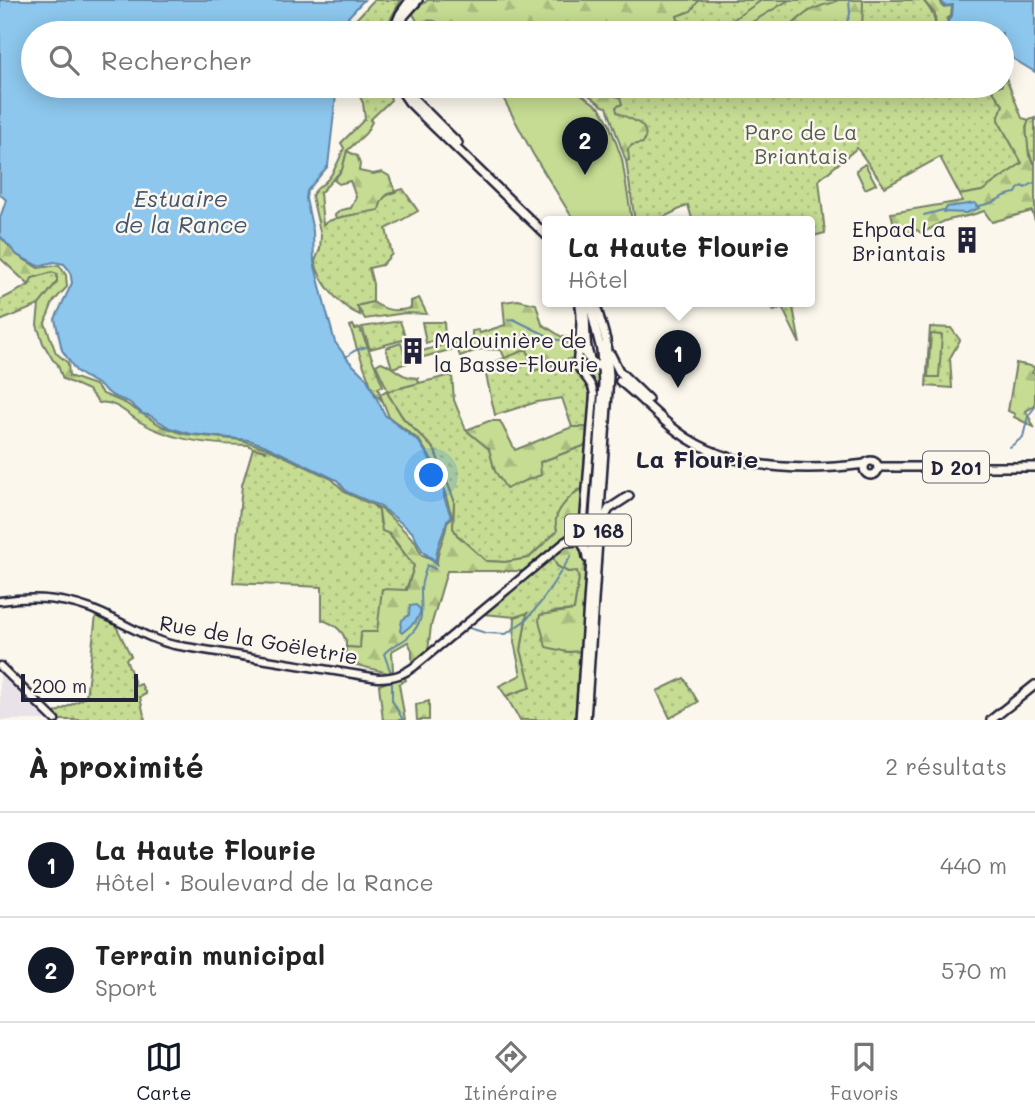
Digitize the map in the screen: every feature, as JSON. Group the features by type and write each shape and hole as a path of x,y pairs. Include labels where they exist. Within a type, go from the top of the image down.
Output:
{"main road":[{"path":"397,21 410,0"},
{"path":"402,21 418,0"},
{"path":"408,98 424,117 542,231"},
{"path":"414,98 542,224"},
{"path":"581,307 580,345 589,360"},
{"name":"D 168","path":"580,720 603,366 590,307"},
{"name":"D 168","path":"586,720 609,376 606,340 596,307"},
{"path":"606,340 614,365 649,400 662,419"},
{"path":"620,381 662,419"},
{"name":"D 201","path":"662,419 696,444 731,458 771,466 865,467 873,461 878,467 1035,467"},
{"path":"599,525 609,509 629,496"},
{"path":"579,530 580,541 586,548 589,573"},
{"path":"565,542 580,541"},
{"path":"990,720 1035,685"}],"street":[{"path":"583,307 586,314 589,360"},
{"path":"578,369 583,362 589,360"},
{"path":"578,369 589,360"},
{"path":"578,369 594,394 585,514 579,530"},
{"name":"Rue de la Goëletrie","path":"0,601 34,597 55,599 86,607 150,638 174,645 378,678 402,674 579,530"},
{"path":"0,666 55,720"}],"shaded area":[{"path":"0,671 15,682 52,720 0,720"}],"green space":[{"path":"374,0 401,0 389,21 354,21"},
{"path":"428,0 699,0 691,11 677,16 681,21 417,21 412,12"},
{"path":"488,0 923,0 934,21 499,21"},
{"path":"762,0 789,0 754,21 731,21"},
{"path":"838,0 863,0 862,21 797,21 813,9"},
{"path":"923,0 940,0 943,7 952,6 947,21 935,21 935,14"},
{"path":"361,98 391,100 370,120 372,122 366,133 347,151 342,170 320,193 323,225 403,189 418,211 386,229 392,254 382,265 369,268 373,284 373,302 357,306 360,315 338,300 317,269 315,261 321,236 312,196 335,168 344,148 341,143 365,119"},
{"path":"503,98 586,98 600,108 609,123 622,159 631,216 571,216 533,154"},
{"path":"593,98 620,98 622,104 616,107 617,112 639,123 645,131 643,143 632,145 628,149 629,160 626,161 607,107"},
{"name":"Parc de La Briantais","path":"596,98 998,98 1003,105 998,120 1022,163 982,191 960,195 940,157 885,187 857,148 819,180 825,233 815,236 815,216 691,216 688,205 666,216 634,216 626,161 629,160 608,106"},
{"path":"998,98 1014,98 1022,118 1029,120 1026,127 1029,156 1035,165 1035,221 1032,211 992,222 984,211 945,221 921,233 917,230 897,237 891,213 962,201 960,195 982,191 1022,163 998,120 1003,105"},
{"path":"1035,118 1035,165 1026,136 1029,120"},
{"path":"347,151 357,156 359,171 373,174 382,172 389,176 395,191 384,198 379,210 336,218 335,215 341,210 351,208 356,197 350,181 339,184 334,180 342,170"},
{"path":"865,164 876,184 865,189 856,170"},
{"path":"0,236 17,255 38,268 59,265 66,275 67,287 53,302 45,323 56,353 68,363 69,376 95,385 103,394 125,403 162,426 184,434 241,440 267,448 266,451 248,445 207,443 167,434 142,423 116,406 99,403 88,390 63,379 57,363 43,343 37,325 39,305 57,282 57,274 52,272 32,278 29,285 0,258"},
{"path":"53,272 59,279 39,305 0,321 0,300 29,285 32,278"},
{"path":"419,298 427,314 405,313 365,319 357,306 373,302 387,309 400,310 411,308 411,301"},
{"path":"518,300 536,304 542,324 562,337 575,337 577,345 573,358 534,371 527,349 505,358 501,350 481,349 460,356 457,348 420,358 419,352 456,341 457,343 472,337 472,331 478,330 480,333 505,325 503,302"},
{"path":"782,307 793,307 800,344"},
{"path":"400,321 406,339 370,349 362,327"},
{"path":"422,322 444,322 445,338 426,343"},
{"path":"353,325 355,329 360,328 383,386 378,388 382,401 373,391 350,326"},
{"path":"930,327 951,328 960,340 950,358 952,388 926,386"},
{"path":"931,334 942,335 939,377 928,377"},
{"path":"401,343 407,363 392,368 386,348"},
{"path":"577,345 599,358 600,388 589,542 584,549 571,534 578,489 556,518 557,531 529,558 505,562 486,561 457,535 453,528 454,500 434,449 403,418 386,391 452,375 454,400 466,430 489,449 495,471 540,462 586,445 586,427 572,427 562,398 537,402 495,415 484,366 527,349 533,371"},
{"path":"381,362 406,376 418,378 419,383 388,391 376,365"},
{"path":"1016,363 1035,367 1032,373 1035,374 1035,406 1026,411 1034,427 1008,411"},
{"path":"386,391 403,418 434,449 454,500 453,528 457,535 486,561 505,562 529,558 557,531 556,519 563,505 584,488 579,525 571,534 584,549 585,579 580,651 567,652 546,647 540,615 574,610 579,579 577,571 568,572 557,566 553,557 529,575 525,571 447,571 431,626 428,651 412,664 412,650 408,642 392,651 393,671 388,673 345,662 346,647 360,648 361,632 377,632 382,589 407,590 414,566 390,534 382,531 379,511 373,505 383,510 415,541 421,554 437,563 447,522 452,517 438,470 419,440 389,417 380,394"},
{"path":"489,421 500,421 515,450 572,427 587,427 586,445 540,462 541,475 506,488 495,471 489,449 466,430"},
{"path":"253,448 266,451 267,448 332,479 346,493 373,505 379,510 380,523 414,566 393,611 360,648 346,647 339,630 322,620 322,587 233,583 242,485"},
{"path":"553,556 557,566 568,572 578,570 574,610 552,612 567,652 580,651 575,720 520,720 506,696 530,687 521,650 527,614 515,617 483,614"},
{"path":"527,613 521,650 531,687 506,696 499,686 521,675 514,642 515,617"},
{"path":"96,615 115,624 131,656 126,659 136,686 141,684 146,694 140,697 145,720 58,720 53,714 86,697"},
{"path":"404,676 406,680 399,684 405,720 383,720 379,685"},
{"path":"684,678 698,702 670,718 657,691"},
{"path":"429,701 429,720 417,720 416,705"}],"water":[{"name":"Estuaire de la Rance","path":"0,0 364,0 344,21 21,21 21,98 336,98 328,166 307,191 314,262 335,342 367,379 385,415 419,442 444,487 444,497 451,517 447,520 438,546 436,561 423,552 412,532 394,517 380,506 347,492 337,480 249,440 191,434 170,428 143,414 129,402 113,396 76,371 62,350 55,319 72,283 70,271 64,264 54,262 38,266 17,255 0,236 0,218 6,200 0,194"},
{"path":"942,0 1035,0 1035,72 1014,59 1014,21 948,21 952,17 953,5 944,6"},
{"path":"975,203 979,208 966,213 944,212 947,207"},
{"path":"416,605 420,613 416,621 402,633 402,620 409,615 410,606"}],"waterway":[{"path":"847,21 849,0"},
{"path":"976,206 989,204 1035,182"},
{"path":"924,215 943,210"},
{"path":"508,320 513,319 574,346"},
{"path":"346,357 366,347"},
{"path":"1010,447 1023,437 1028,416 1035,407"},
{"path":"425,554 437,565"},
{"path":"466,627 486,633 506,634 527,619 571,556"},
{"path":"391,673 384,654 415,629 421,614 421,586 427,565 435,569"},
{"path":"392,681 392,700 403,720"}],"place":[{"name":"Terrain municipal","path":"585,175"},
{"name":"Ehpad La Briantais","path":"967,240"},
{"name":"Malouinière de la Basse-Flourie","path":"413,351"},
{"name":"La Haute Flourie","path":"678,388"}],"district":[{"name":"La Flourie","path":"697,458"}]}
